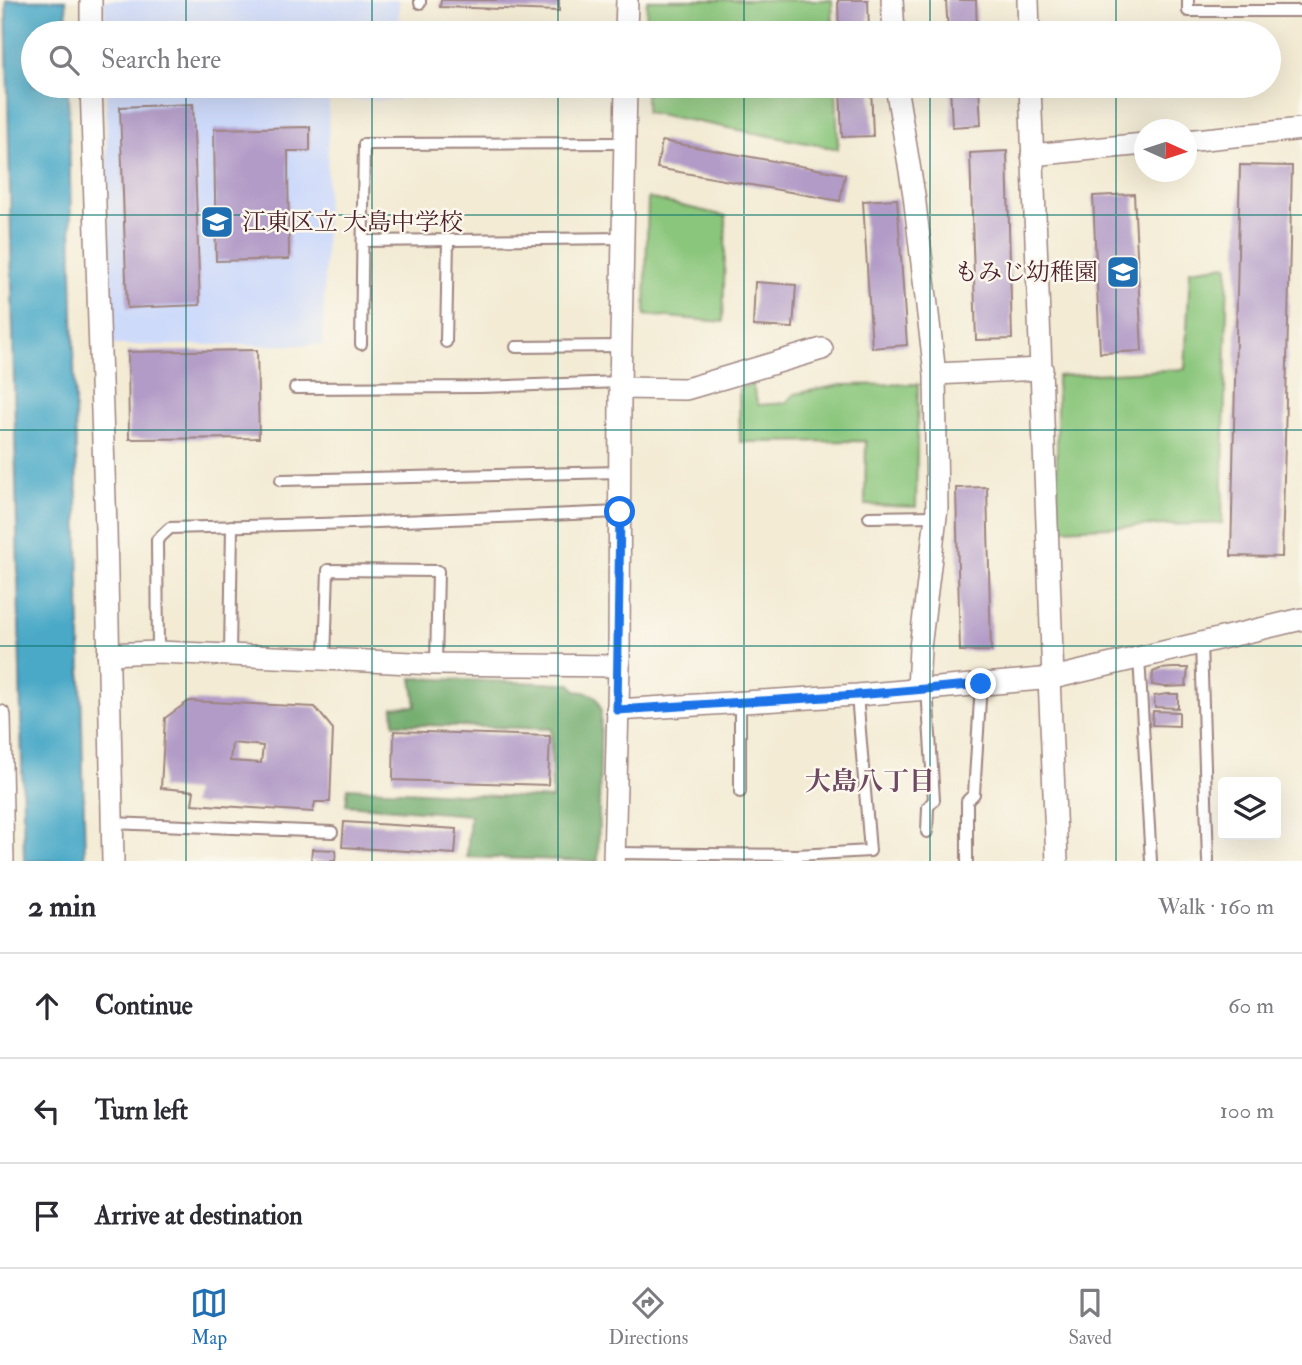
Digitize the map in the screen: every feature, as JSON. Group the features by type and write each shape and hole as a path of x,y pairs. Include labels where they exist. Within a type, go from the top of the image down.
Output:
{"street":[{"path":"91,0 91,21"},
{"path":"626,21 627,0"},
{"path":"892,0 893,21"},
{"path":"1028,0 1029,21"},
{"path":"91,98 106,529 113,861"},
{"path":"614,857 626,98"},
{"path":"898,98 914,195 935,374 937,508 920,648 923,689"},
{"path":"1030,98 1042,369 1057,861"},
{"path":"1197,140 1302,129"},
{"path":"1032,155 1134,146"},
{"path":"620,385 686,389 822,349"},
{"path":"935,374 1042,369"},
{"path":"617,710 857,695 1051,678 1302,619"},
{"path":"108,654 158,652 436,664 619,666"},
{"path":"0,716 3,861"}],"lane":[{"path":"1188,0 1188,11 1302,11"},
{"path":"361,344 364,144 625,143"},
{"path":"363,241 623,238"},
{"path":"446,342 448,240"},
{"path":"516,347 621,346"},
{"path":"295,388 620,385"},
{"path":"281,480 620,472"},
{"path":"158,652 157,540 170,528 620,512"},
{"path":"869,517 935,516"},
{"path":"230,654 232,526"},
{"path":"325,659 328,570 438,571 436,664"},
{"path":"1201,643 1208,861"},
{"path":"1139,657 1151,861"},
{"path":"967,861 967,801 974,794 981,684"},
{"path":"923,689 934,800 928,807 927,832"},
{"path":"614,857 797,855 870,851 857,695"},
{"path":"740,702 740,792"},
{"path":"111,822 332,832"}],"shaded area":[{"path":"104,0 399,0 399,21 105,21"},
{"name":"江東区立 大島中学校","path":"106,98 399,98 329,100 323,345 110,345"}],"green space":[{"path":"647,0 832,0 833,21 646,21"},
{"path":"646,98 836,98 838,149 646,112"},
{"path":"648,198 726,216 723,322 645,315"},
{"path":"1228,265 1222,523 1057,529 1057,376 1185,369 1190,270"},
{"path":"752,384 758,405 786,403 794,394 841,385 918,384 916,507 865,505 866,441 740,442 739,389"},
{"path":"412,678 571,684 576,691 590,693 596,697 601,710 598,861 467,857 470,815 346,805 348,788 552,799 551,729 394,724 393,707 416,706"}],"water":[{"path":"6,0 66,0 67,21 21,21 21,98 68,98 85,861 24,861"}],"building":[{"path":"441,0 559,0 559,11 440,7"},
{"path":"838,0 868,0 869,21 839,21"},
{"path":"946,0 976,0 977,21 947,21"},
{"path":"840,98 871,98 873,136 842,137"},
{"path":"951,98 980,98 981,125 952,127"},
{"path":"193,104 200,305 127,308 120,107"},
{"path":"310,127 310,151 288,151 289,259 216,261 214,129"},
{"path":"662,141 845,174 840,201 657,168"},
{"path":"1007,151 1012,339 976,340 970,153"},
{"path":"1240,165 1292,166 1282,557 1231,556"},
{"path":"1134,194 1142,351 1100,353 1093,196"},
{"path":"897,199 907,345 872,348 863,201"},
{"path":"755,282 796,285 793,328 753,326"},
{"path":"257,350 259,438 129,439 128,352"},
{"path":"987,487 991,651 960,651 956,488"},
{"path":"1188,668 1186,686 1152,685 1153,672"},
{"path":"1178,694 1178,708 1155,707 1154,696"},
{"path":"189,701 315,707 333,729 330,802 315,802 313,812 192,804 194,791 161,788 165,718","holes":["232,743 263,746 261,763 230,761"]},
{"path":"1153,711 1179,712 1179,726 1152,725"},
{"path":"394,731 550,736 548,785 393,780"},
{"path":"344,822 457,829 455,854 342,847"},
{"path":"312,849 336,850 335,861 311,861"}],"place":[{"name":"江東区立 大島中学校","path":"217,222"},
{"name":"もみじ幼稚園","path":"1123,272"}],"district":[{"name":"大島八丁目","path":"870,782"}],"route":[{"path":"620,512 617,710 857,695 981,684"}]}
